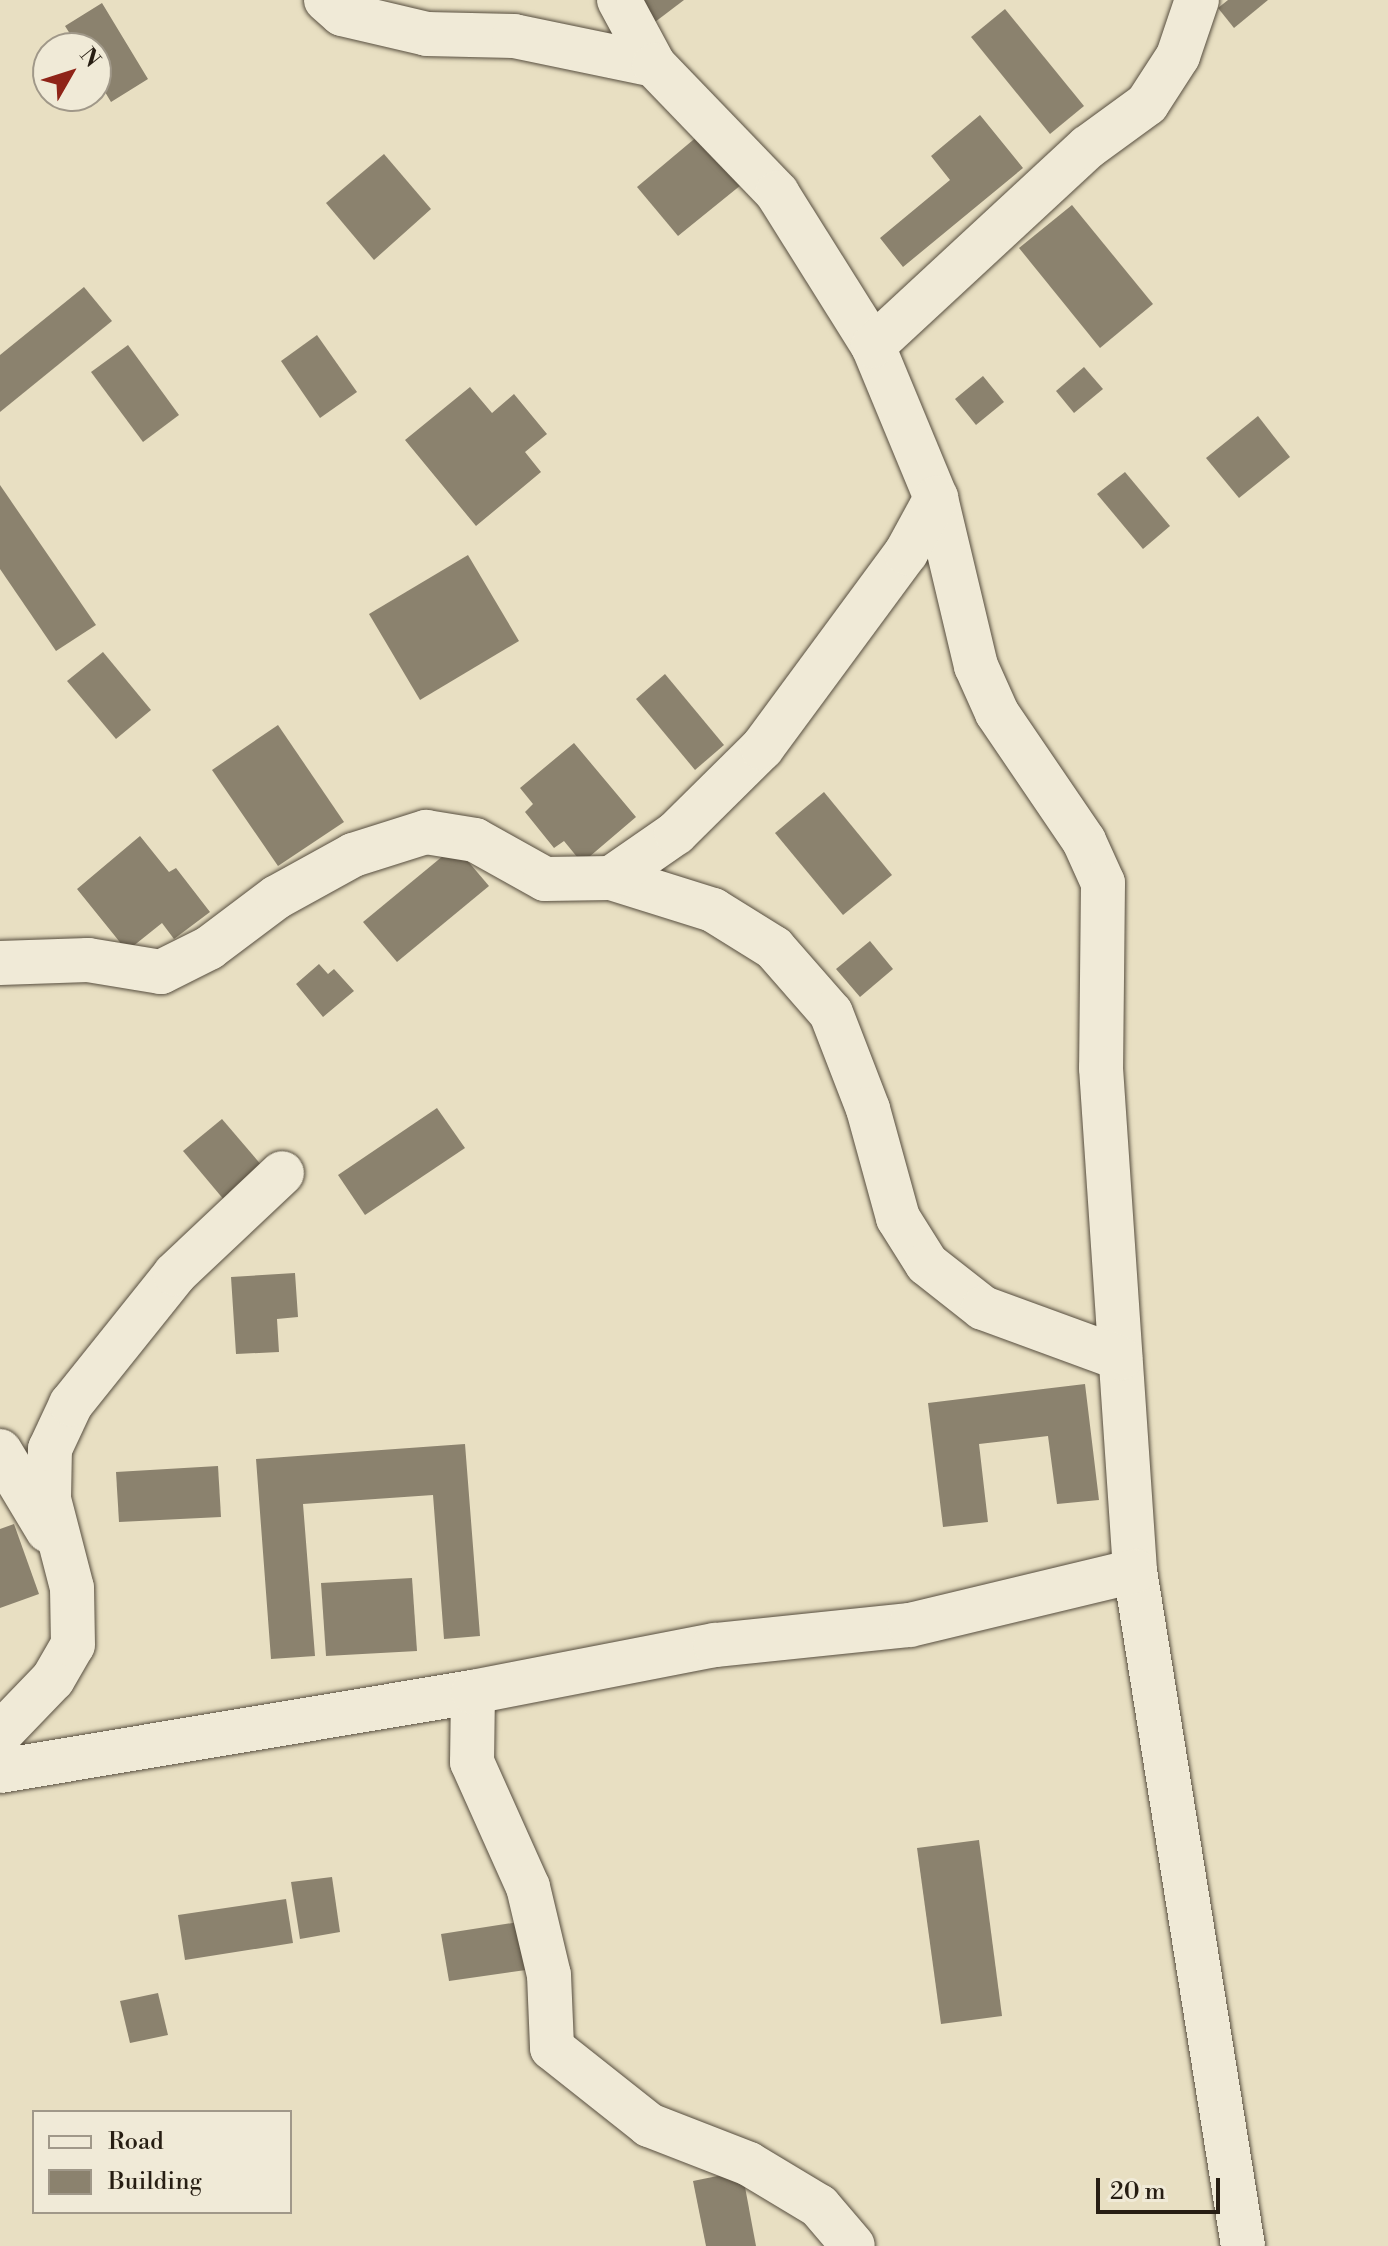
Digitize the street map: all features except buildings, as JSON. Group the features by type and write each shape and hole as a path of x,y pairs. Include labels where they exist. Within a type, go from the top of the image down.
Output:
{"street":[{"path":"326,0 342,14 427,34 514,36 654,65"},
{"path":"619,0 654,65 777,193 873,346 936,498 976,666 997,713 1084,841 1103,883 1101,1068 1135,1571 1243,2246"},
{"path":"873,346 1088,147 1147,104 1178,56 1197,0"},
{"path":"611,878 676,833 762,748 906,553 936,498"},
{"path":"0,963 88,960 161,972 209,948 277,897 353,855 426,832 475,840 545,879 611,878 713,910 774,948 831,1013 868,1109 898,1218 927,1264 983,1308 1120,1358"},
{"path":"0,1734 53,1679 73,1645 72,1588 49,1499 50,1449 71,1404 175,1274 282,1173"},
{"path":"0,1451 64,1557"},
{"path":"0,1771 473,1692 715,1645 910,1625 1135,1571"},
{"path":"473,1692 472,1762 528,1887 549,1975 552,2048 649,2125 749,2164 819,2206 853,2246"}]}
